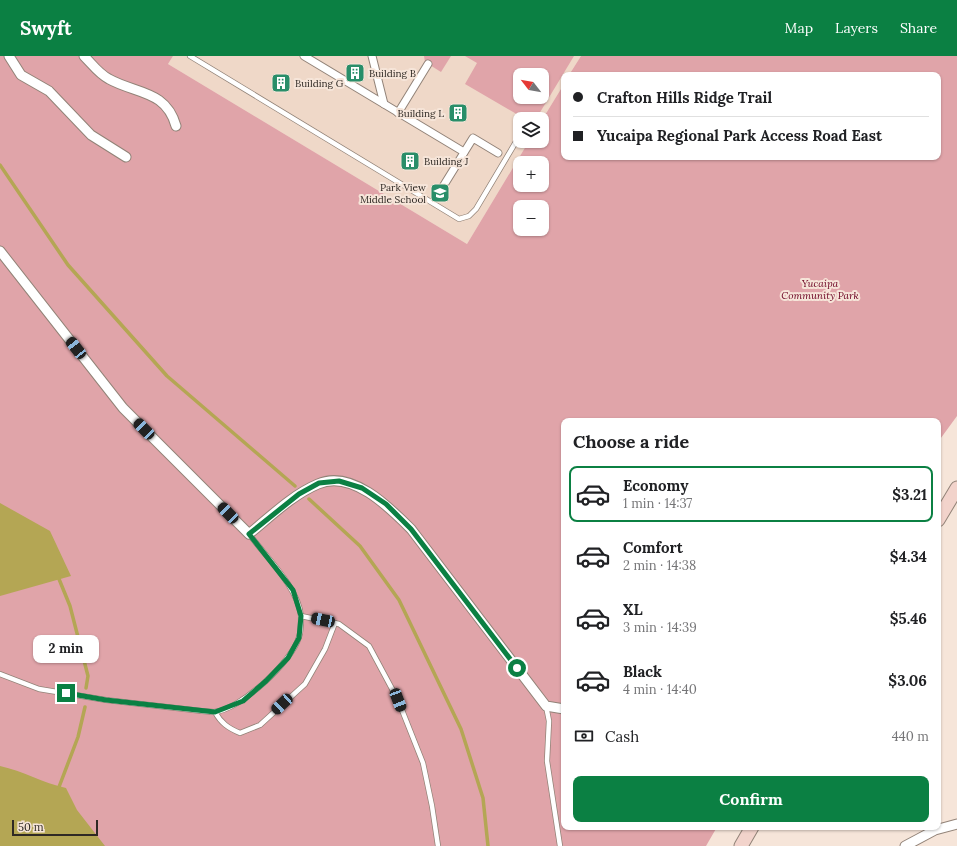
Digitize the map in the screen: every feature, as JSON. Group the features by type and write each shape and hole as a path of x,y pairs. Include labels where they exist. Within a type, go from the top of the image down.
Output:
{"main road":[{"path":"941,515 957,488"},
{"path":"741,846 750,830"}],"street":[{"path":"9,56 21,75 49,91 91,135 126,157"},
{"path":"84,56 107,78 158,98 171,112 176,126"},
{"path":"304,56 464,152"},
{"path":"372,56 384,104"},
{"path":"398,113 428,64"},
{"path":"439,193 473,138 498,153"},
{"path":"0,251 123,408 249,534 299,494 319,483 339,481 362,488 386,504 411,529 546,706 561,708"},
{"path":"941,828 957,824"},
{"path":"905,846 935,830"}],"lane":[{"path":"190,56 459,218 470,216 476,209 513,147"},
{"path":"0,674 39,689 106,700 215,712 243,701 266,681 288,658 299,638 301,616 293,590 249,534"},
{"path":"301,616 339,624 369,646 398,700 422,763 432,806 438,846"},
{"path":"215,712 219,719 229,729 240,733 260,725 305,684 325,650 335,623"},
{"path":"546,706 549,721 548,761 560,846"}],"shaded area":[{"name":"Park View Middle School","path":"173,56 581,56 571,72 561,72 561,89 547,112 513,112 513,148 525,148 520,156 513,156 513,168 467,244 168,64"},
{"path":"0,503 50,531 71,576 0,596"},
{"path":"0,766 66,788 77,810 105,846 0,846"}],"green space":[{"name":"Yucaipa Community Park","path":"0,56 173,56 168,64 467,244 513,168 513,192 549,192 549,156 520,156 525,148 549,148 549,112 547,112 561,89 561,160 941,160 941,72 571,72 581,56 957,56 957,416 941,438 941,418 561,418 561,830 715,830 706,846 0,846"},
{"path":"424,56 451,56 441,72 425,62"},
{"path":"465,56 574,56 564,72 561,72 561,78 549,97 549,68 513,68 513,104 545,104 540,112 513,112 465,84 477,63"}],"waterway":[{"path":"0,165 68,265 167,376 295,486"},
{"path":"309,499 360,546 399,600 461,729 483,798 488,846"},
{"path":"59,579 70,606 88,676 86,688"},
{"path":"59,787 78,737 85,707"}],"place":[{"name":"Building B","path":"355,73"},
{"name":"Building G","path":"281,83"},
{"name":"Building L","path":"458,113"},
{"name":"Building J","path":"410,161"},
{"name":"Park View Middle School","path":"440,193"}],"route":[{"path":"66,693 106,700 215,712 243,701 266,681 288,658 299,638 301,616 293,590 249,534 299,494 319,483 339,481 362,488 386,504 411,529 517,668"}]}
